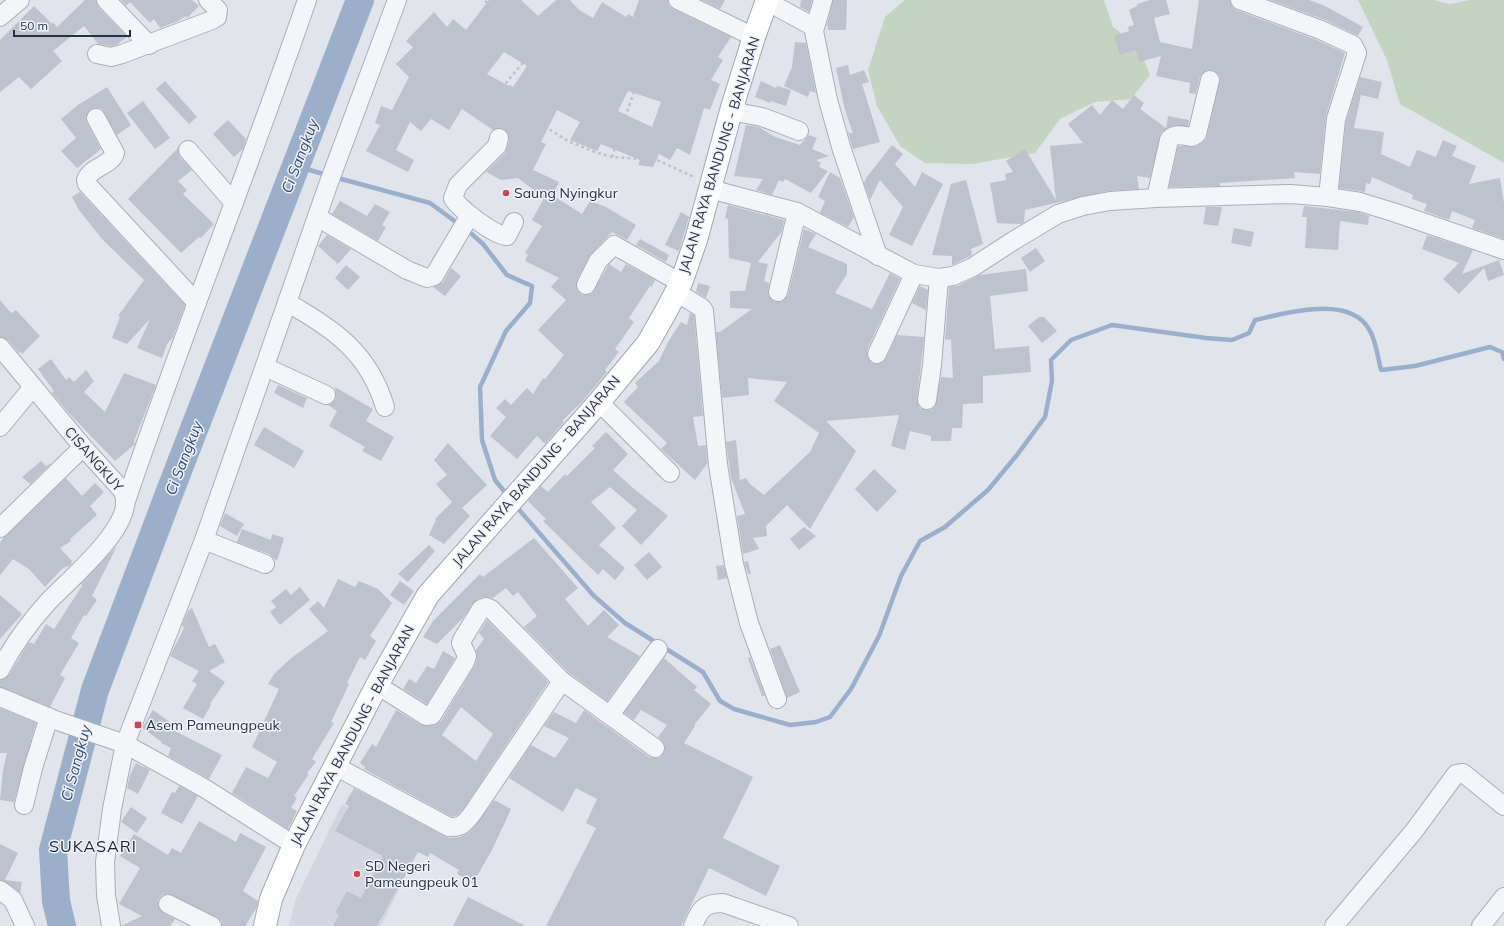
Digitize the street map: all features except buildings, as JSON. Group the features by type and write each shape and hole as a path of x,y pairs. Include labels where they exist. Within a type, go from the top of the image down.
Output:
{"main road":[{"name":"JALAN RAYA BANDUNG - BANJARAN","path":"265,926 271,899 294,845 377,685 428,595 599,402 648,343 678,287 696,240 733,104 767,0"}],"street":[{"path":"106,0 149,45"},
{"path":"97,54 111,57 149,45 216,18 218,10 208,0"},
{"path":"125,504 161,397 234,203 307,0"},
{"path":"111,926 106,896 105,862 112,809 117,741 204,540 328,185 397,0"},
{"path":"772,0 779,8 814,27"},
{"path":"823,0 814,27 828,100 842,150 878,256"},
{"path":"1240,0 1326,32 1353,45 1356,49 1357,53 1348,76 1336,119 1328,197"},
{"path":"0,17 16,1"},
{"path":"671,3 754,37"},
{"path":"1156,198 1169,140 1176,134 1192,137 1197,134 1210,80"},
{"path":"733,104 741,113 762,117 799,131"},
{"path":"96,118 114,153 112,158 88,175 86,180 88,184 197,303"},
{"path":"499,138 497,146 458,185 453,198 466,222 504,236 506,236 514,222"},
{"path":"188,150 234,203"},
{"path":"712,185 721,192 797,212 914,274 939,278 953,276 973,267 1058,214 1083,206 1110,201 1156,198 1290,194 1328,197 1360,202 1504,250"},
{"path":"778,292 797,212"},
{"path":"317,217 407,270 427,278 434,276 466,222"},
{"path":"586,285 598,261 614,245 678,287 704,311 718,465 734,564 749,623 777,699"},
{"path":"877,354 914,274"},
{"path":"927,400 932,364 939,278"},
{"path":"288,303 315,318 348,343 372,375 385,407"},
{"name":"CISANGKUY","path":"0,347 83,447 122,490 125,496 125,504 117,526 106,541 47,604 8,656 0,670"},
{"path":"265,367 326,395"},
{"path":"0,427 33,388"},
{"path":"599,402 670,473"},
{"path":"0,528 83,447"},
{"path":"204,540 265,564"},
{"path":"377,685 429,717 432,715 465,662 467,656 461,643 462,640 482,609 491,609 562,681 655,748"},
{"path":"610,715 658,649"},
{"path":"336,766 449,827 457,828 465,824 562,681"},
{"path":"0,697 52,719 117,741 204,788 294,845"},
{"path":"24,805 35,761 52,719"},
{"path":"1334,926 1414,831 1456,774 1463,773 1504,806"},
{"path":"0,890 13,900 19,910 25,926"},
{"path":"1481,926 1504,897"},
{"path":"693,926 704,907 712,903 723,903 789,926"},
{"path":"168,904 212,926"}],"path":[{"path":"485,1 536,33 539,40 537,46 500,90 500,97 504,101 568,141 595,152 612,157 657,160 712,185"},
{"path":"612,157 650,41 671,3"}],"shaded area":[{"name":"SD Negeri Pameungpeuk 01","path":"342,804 419,848 381,926 289,926 295,901"}],"green space":[{"path":"905,0 1104,0 1113,27 1139,46 1150,75 1131,99 1095,102 1060,119 1035,153 972,164 925,163 900,146 877,106 868,70 885,17"},
{"path":"1358,0 1434,0 1450,4 1469,0 1504,0 1504,163 1400,104 1387,60"}],"waterway":[{"name":"Ci Sangkuy","path":"62,926 56,901 53,850 95,690 167,499 360,0"},
{"path":"296,166 327,175"},
{"path":"334,177 430,203 460,225"},
{"path":"466,229 483,244 507,275 532,286 530,303 506,331 480,387 482,440 495,480 508,496"},
{"path":"515,505 594,596 625,623 703,672 720,701 734,709 790,725 816,722 830,717 851,689 879,636 901,576 920,541 945,527 988,490 1017,455 1045,417 1052,381 1051,360 1071,340 1112,325 1206,338 1232,340 1249,333 1255,320 1300,311 1334,309 1349,313 1361,320 1370,331 1381,370 1415,366 1490,347 1502,352 1504,359"}],"place":[{"name":"Saung Nyingkur","path":"506,193"},
{"name":"Asem Pameungpeuk","path":"138,725"},
{"name":"SD Negeri Pameungpeuk 01","path":"357,874"}],"district":[{"name":"SUKASARI","path":"93,846"}]}
